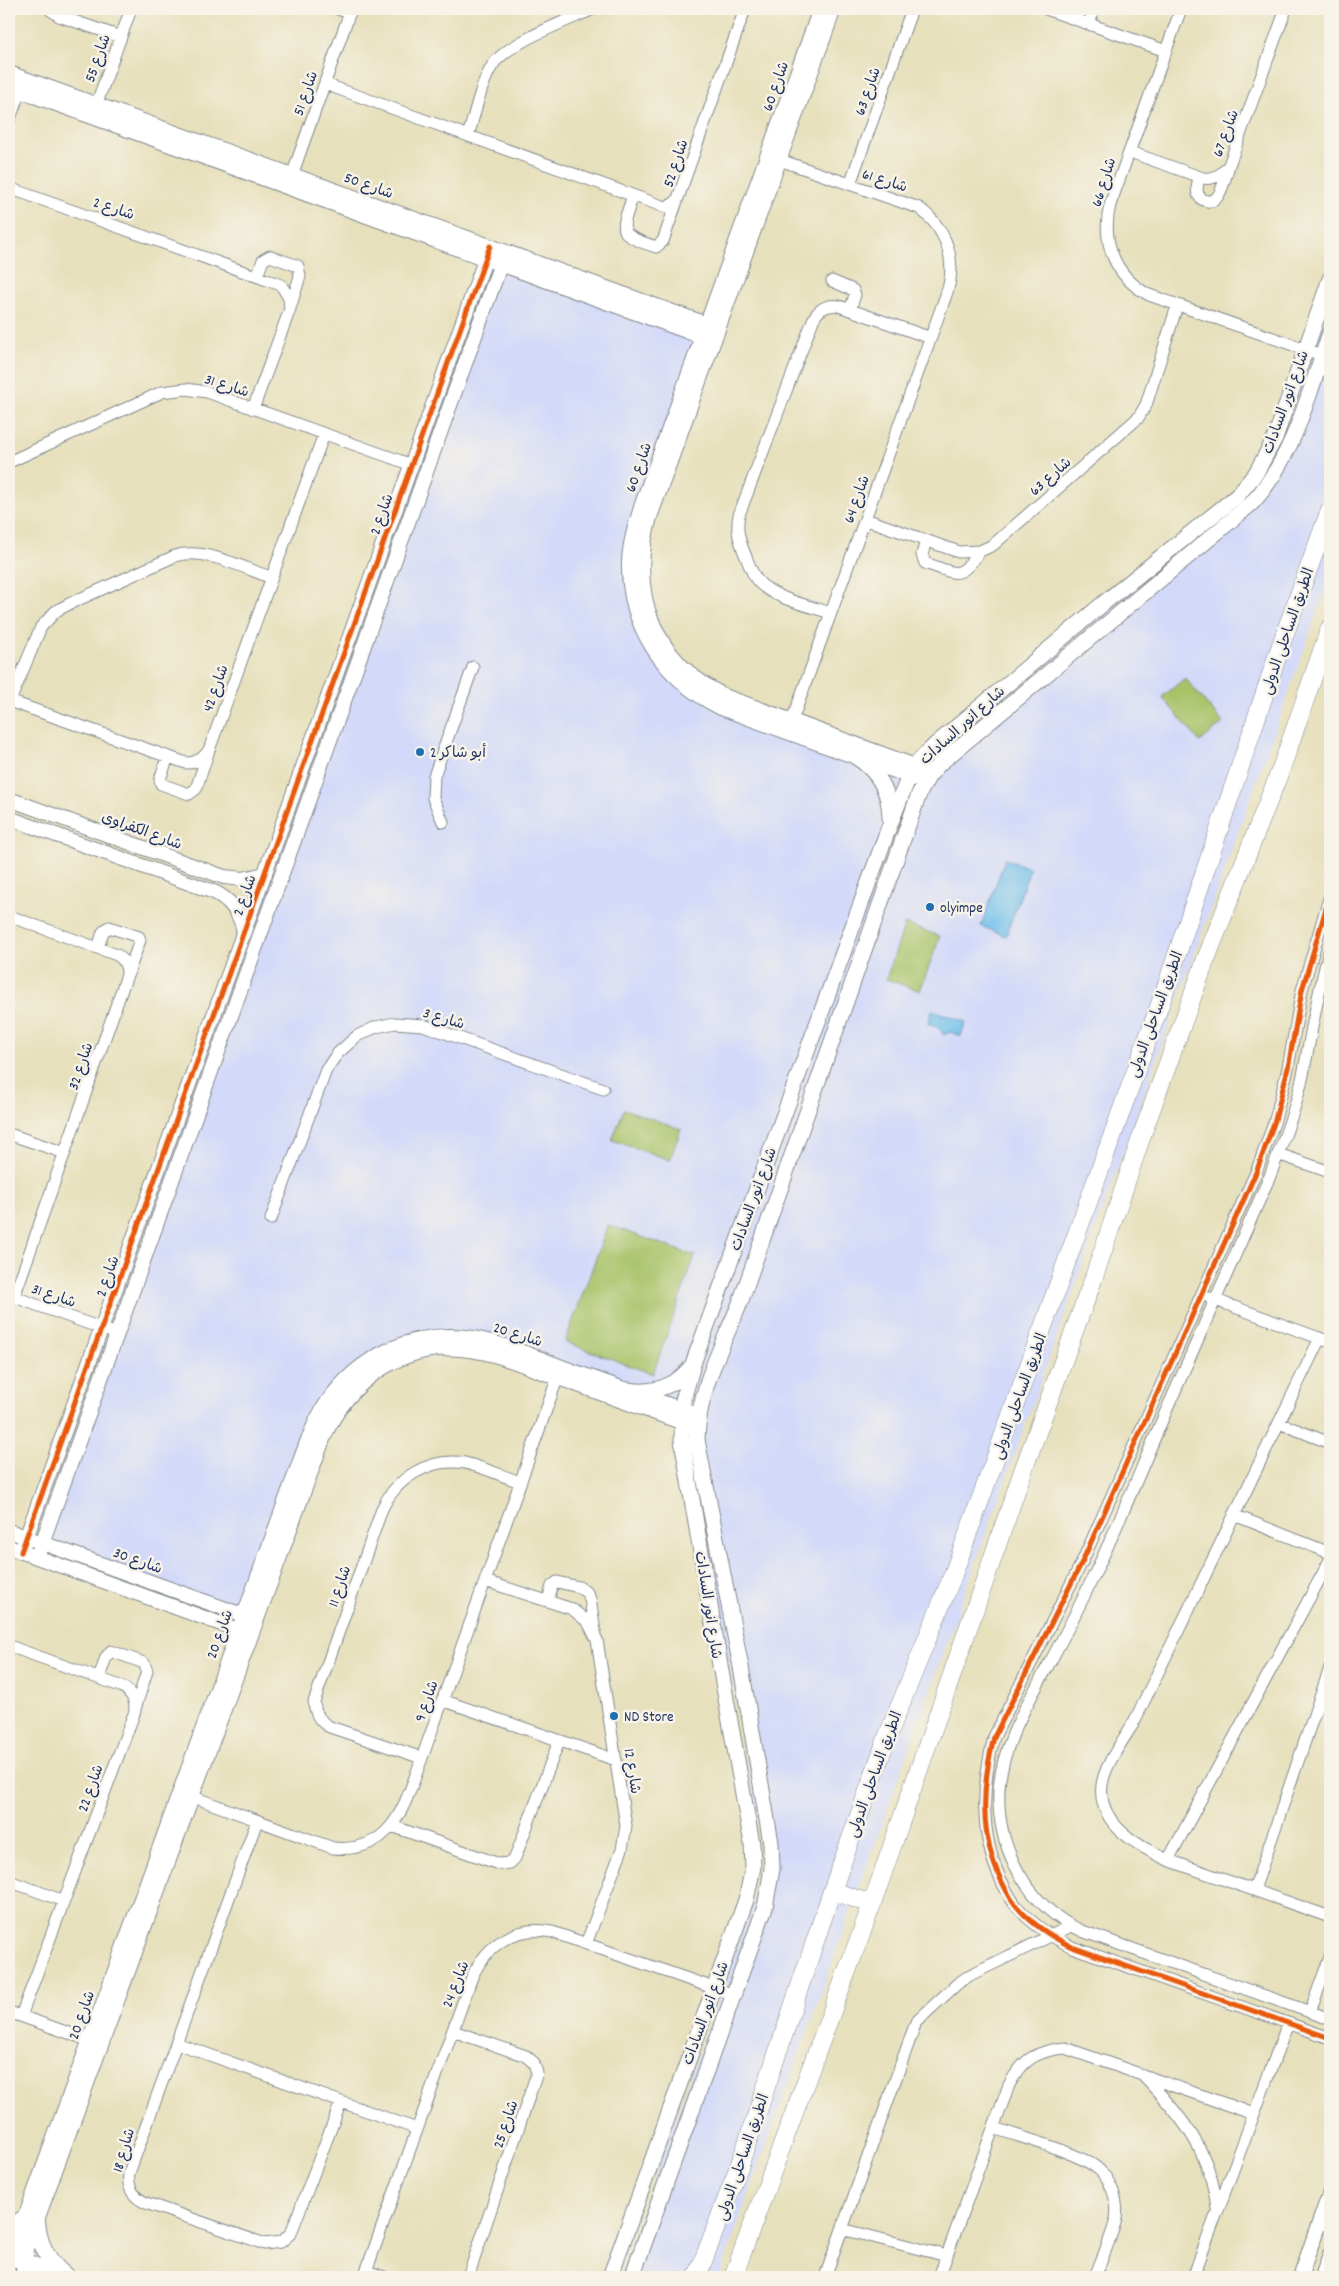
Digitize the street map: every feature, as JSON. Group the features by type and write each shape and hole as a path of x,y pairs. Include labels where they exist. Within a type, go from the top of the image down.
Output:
{"highway":[{"name":"الطريق الساحلى الدولى","path":"697,2277 740,2164 832,1891 891,1726 945,1597 1163,996 1284,636 1327,531"},
{"name":"الطريق الساحلى الدولى","path":"733,2277 872,1904 1024,1468 1094,1277 1143,1132 1217,927 1281,768 1330,628"},
{"path":"832,1891 872,1904"}],"main road":[{"name":"شارع انور السادات","path":"610,2277 746,1900 753,1866 751,1832 720,1671 683,1448 682,1416 685,1390 694,1361 889,827 912,771 929,750 1105,602 1226,505 1251,479 1275,438 1330,280"},
{"name":"شارع انور السادات","path":"632,2277 765,1908 772,1869 771,1843 741,1667 699,1454 698,1421 707,1379 740,1303 918,794 928,777 1116,616 1240,515 1264,491 1281,465 1289,448 1330,333"},
{"path":"1105,602 1116,616"},
{"path":"856,757 877,775 886,791 890,808 889,827"},
{"path":"627,1390 644,1392 662,1389 677,1381 694,1361"},
{"path":"720,1671 741,1667"},
{"path":"9,2230 31,2218 45,2252 54,2266 67,2277"},
{"path":"629,2224 649,2230"},
{"path":"15,2263 67,2277"}],"street":[{"path":"49,9 59,16 121,37"},
{"name":"شارع 55","path":"94,111 131,9"},
{"path":"338,9 351,11"},
{"path":"468,136 487,78 497,60 510,49 593,9"},
{"name":"شارع 52","path":"324,84 665,207 674,203 678,198 745,9"},
{"name":"شارع 60","path":"820,9 773,158 710,333 635,524 629,561 632,598 639,621 650,644 663,664 680,682 700,697 721,708 790,726 928,777"},
{"name":"شارع 60","path":"773,158 834,9"},
{"name":"شارع 63","path":"850,184 912,9"},
{"path":"1046,9 1166,51"},
{"path":"1089,24 1094,9"},
{"name":"شارع 66","path":"1181,9 1108,212 1109,247 1118,268 1135,286 1149,295 1322,355"},
{"name":"شارع 67","path":"1199,177 1208,179 1216,177 1230,165 1286,9"},
{"name":"شارع 51","path":"290,181 351,11"},
{"name":"شارع 50","path":"9,73 18,86 94,111 710,333"},
{"path":"9,121 18,86"},
{"path":"1130,152 1199,177 1197,189 1199,196 1204,200 1212,201 1218,196 1230,165"},
{"name":"شارع 61","path":"773,158 913,204 925,213 940,230 947,244 951,259 951,276"},
{"name":"شارع 2","path":"9,188 276,283 284,289 289,298 290,309"},
{"path":"633,196 623,223 624,232 630,238 656,247 663,241 678,198"},
{"name":"شارع 2","path":"15,1549 27,1537 488,253"},
{"path":"253,409 290,309 300,276 298,266 270,256 262,260 257,276"},
{"name":"شارع 2","path":"37,1557 503,258"},
{"name":"شارع 64","path":"790,726 949,289 951,276"},
{"path":"832,281 854,290 855,295 850,310"},
{"path":"831,613 774,594 762,586 754,575 739,540 737,528 740,515 816,315 829,306 839,306 931,338"},
{"name":"شارع 63","path":"980,551 999,541 1138,418 1146,405 1177,306"},
{"name":"شارع 31","path":"9,462 170,390 197,390 412,465"},
{"name":"شارع 42","path":"168,757 160,779 161,784 189,794 196,789 324,434"},
{"path":"424,478 415,479 412,465 419,455 424,456 429,464"},
{"path":"865,519 959,552 980,551"},
{"path":"926,540 922,555 925,562 954,572 962,572 966,569 980,551"},
{"path":"209,750 203,758 195,762 186,763 9,701 41,627 56,611 66,606 185,553 207,556 272,578"},
{"path":"443,822 434,798 434,776 473,667"},
{"name":"شارع 60","path":"790,726 856,757 912,771"},
{"path":"314,736 329,741"},
{"name":"شارع الكفراوى","path":"9,799 228,878 243,879 265,874"},
{"path":"9,818 222,896 237,912 244,931"},
{"path":"222,896 228,878"},
{"path":"1330,895 1302,990 1288,1068 1275,1120 1257,1170 1083,1560 994,1737 988,1760 984,1812 987,1840 995,1867 1017,1908 1049,1936 1072,1947 1330,2038"},
{"path":"9,916 121,958 126,966 127,976"},
{"name":"شارع 32","path":"11,1296 65,1153 140,940 139,937 109,927 103,932 98,948"},
{"path":"1330,949 1318,993 1304,1071 1290,1123 1278,1154 1098,1567 1019,1721 1004,1764 999,1787 999,1810 1002,1832 1009,1854 1019,1874 1051,1913 1071,1926 1330,2019"},
{"name":"شارع 3","path":"271,1219 326,1070 343,1047 370,1029 395,1023 423,1025 602,1089"},
{"path":"196,1064 212,1069"},
{"path":"9,1134 65,1153"},
{"path":"1278,1154 1330,1172"},
{"path":"1202,1294 1325,1340 1279,1423 1134,1720 1108,1768 1102,1786 1104,1804 1112,1821 1127,1837 1145,1849 1168,1860 1330,1916"},
{"name":"شارع 31","path":"11,1296 118,1334"},
{"name":"شارع 20","path":"15,2263 27,2249 31,2218 244,1632 327,1428 348,1397 365,1379 400,1358 423,1351 446,1348 484,1352 627,1390 682,1416"},
{"name":"شارع 20","path":"559,1372 698,1421"},
{"name":"شارع 9","path":"185,1794 325,1847 341,1849 365,1845 380,1838 392,1826 402,1810 422,1758 559,1372"},
{"path":"1279,1423 1330,1443"},
{"name":"شارع 11","path":"422,1758 330,1727 322,1722 315,1710 314,1702 382,1509 394,1490 407,1478 422,1469 439,1464 465,1463 520,1482"},
{"path":"1234,1515 1330,1553"},
{"name":"شارع 30","path":"9,1531 250,1618"},
{"path":"15,1549 244,1632"},
{"path":"1168,1860 1330,1560"},
{"name":"شارع 12","path":"485,1581 577,1612 592,1627 597,1640 625,1818 625,1834 622,1849 586,1944"},
{"path":"548,1601 552,1586 557,1582 584,1590 590,1599 597,1640"},
{"path":"9,1646 126,1689 134,1700 135,1711"},
{"name":"شارع 22","path":"21,2016 135,1711 147,1671 144,1663 111,1651 106,1657 99,1678"},
{"path":"1254,1890 1330,1668"},
{"path":"442,1700 616,1760"},
{"path":"392,1826 499,1864 510,1863 515,1858 559,1741"},
{"name":"شارع 18","path":"257,1821 129,2173 132,2192 146,2203 265,2244 281,2242 291,2233 341,2102"},
{"path":"9,1881 64,1901"},
{"path":"825,2277 916,2022 957,1984 993,1962 1071,1926"},
{"name":"شارع 24","path":"365,2274 476,1968 485,1955 502,1940 523,1932 538,1930 552,1932 734,1995"},
{"path":"1310,2012 1330,1957"},
{"path":"9,2012 95,2043"},
{"path":"1193,2277 1288,2024"},
{"name":"شارع 25","path":"453,2031 526,2056 534,2063 537,2073 537,2078 468,2277"},
{"path":"176,2043 418,2129"},
{"path":"939,2277 1009,2085 1018,2069 1031,2057 1047,2050 1065,2048 1254,2114"},
{"path":"1142,2074 1188,2127 1214,2183 1217,2212"},
{"path":"994,2128 1082,2158 1098,2168 1109,2182 1116,2200 1116,2218 1095,2277"},
{"path":"1300,2277 1330,2192"},
{"path":"842,2229 947,2256"},
{"path":"1322,2277 1330,2254"},
{"path":"365,2274 384,2277"}],"shaded area":[{"path":"495,256 709,333 637,550 636,564 679,673 919,773 973,721 1242,502 1257,487 1274,460 1330,303 1330,577 719,2277 619,2277 759,1884 762,1862 761,1835 688,1444 687,1419 475,1345 363,1373 345,1391 323,1421 246,1624 33,1547"}],"green space":[{"path":"1185,678 1223,723 1200,742 1162,697"},
{"path":"905,924 940,936 920,991 886,979"},
{"path":"624,1109 681,1129 670,1160 612,1140"},
{"path":"608,1225 695,1256 653,1374 565,1342"}],"water":[{"path":"1005,859 1030,868 1006,936 981,926"},
{"path":"932,1010 966,1022 961,1036 950,1032 944,1035 939,1028 928,1024"}],"cycle path":[{"path":"21,1552 490,246"},
{"path":"1330,895 1302,990 1288,1068 1275,1120 1257,1170 1083,1560 994,1737 985,1791 986,1827 989,1845 1001,1880 1016,1906 1044,1931 1072,1947 1330,2038"}],"place":[{"name":"أبو شاكر 2","path":"420,752"},
{"name":"olyimpe","path":"930,907"},
{"name":"ND Store","path":"614,1716"}]}
